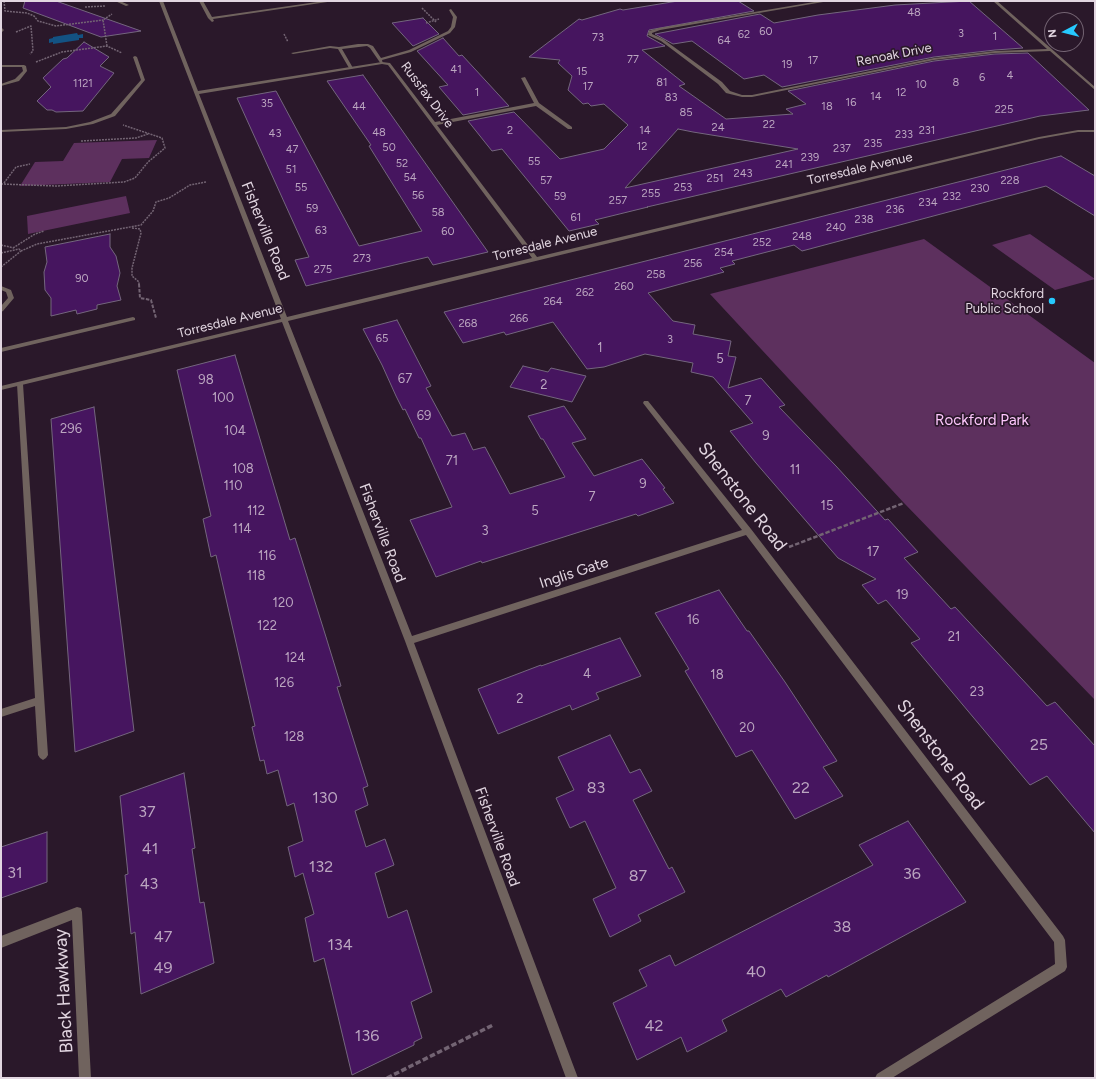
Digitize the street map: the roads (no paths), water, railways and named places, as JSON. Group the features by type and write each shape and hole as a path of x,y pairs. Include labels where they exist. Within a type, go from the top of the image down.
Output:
{"street":[{"name":"Fisherville Road","path":"161,1 409,641 572,1078"},
{"path":"201,1 211,20 332,1"},
{"name":"Renoak Drive","path":"827,1 659,29 650,32 650,35 662,40 720,83 728,92 742,96 752,96 934,59 994,52 1044,50"},
{"path":"995,1 1044,43"},
{"path":"117,2 127,6"},
{"path":"293,53 330,47 339,48 368,45 372,47 381,61 410,51 449,32 453,27 455,17 451,10"},
{"path":"339,48 351,68"},
{"path":"1054,52 1095,89"},
{"path":"1,131 66,128 112,115 142,80 135,56"},
{"name":"Russfax Drive","path":"196,94 351,68 381,61 390,65 535,259"},
{"path":"1,66 24,66 25,71 17,80 1,85"},
{"path":"523,78 537,104 570,128"},
{"path":"434,124 537,104"},
{"name":"Torresdale Avenue","path":"1,388 1039,138 1095,131"},
{"path":"1,288 9,291 11,298 1,310"},
{"path":"1,350 133,319"},
{"path":"20,384 42,755"},
{"name":"Shenstone Road","path":"646,403 748,531 1059,940 1061,967 881,1078"},
{"name":"Inglis Gate","path":"409,641 748,531"},
{"path":"1,714 39,701"},
{"name":"Black Hawkway","path":"1,942 77,912 85,1078"}],"water":[{"path":"77,33 78,35 83,34 83,38 53,44 53,42 49,43 49,39 53,37"}],"place":[{"name":"Rockford Public School","path":"1052,301"}],"park label":[{"name":"Rockford Park","path":"982,421"}]}
